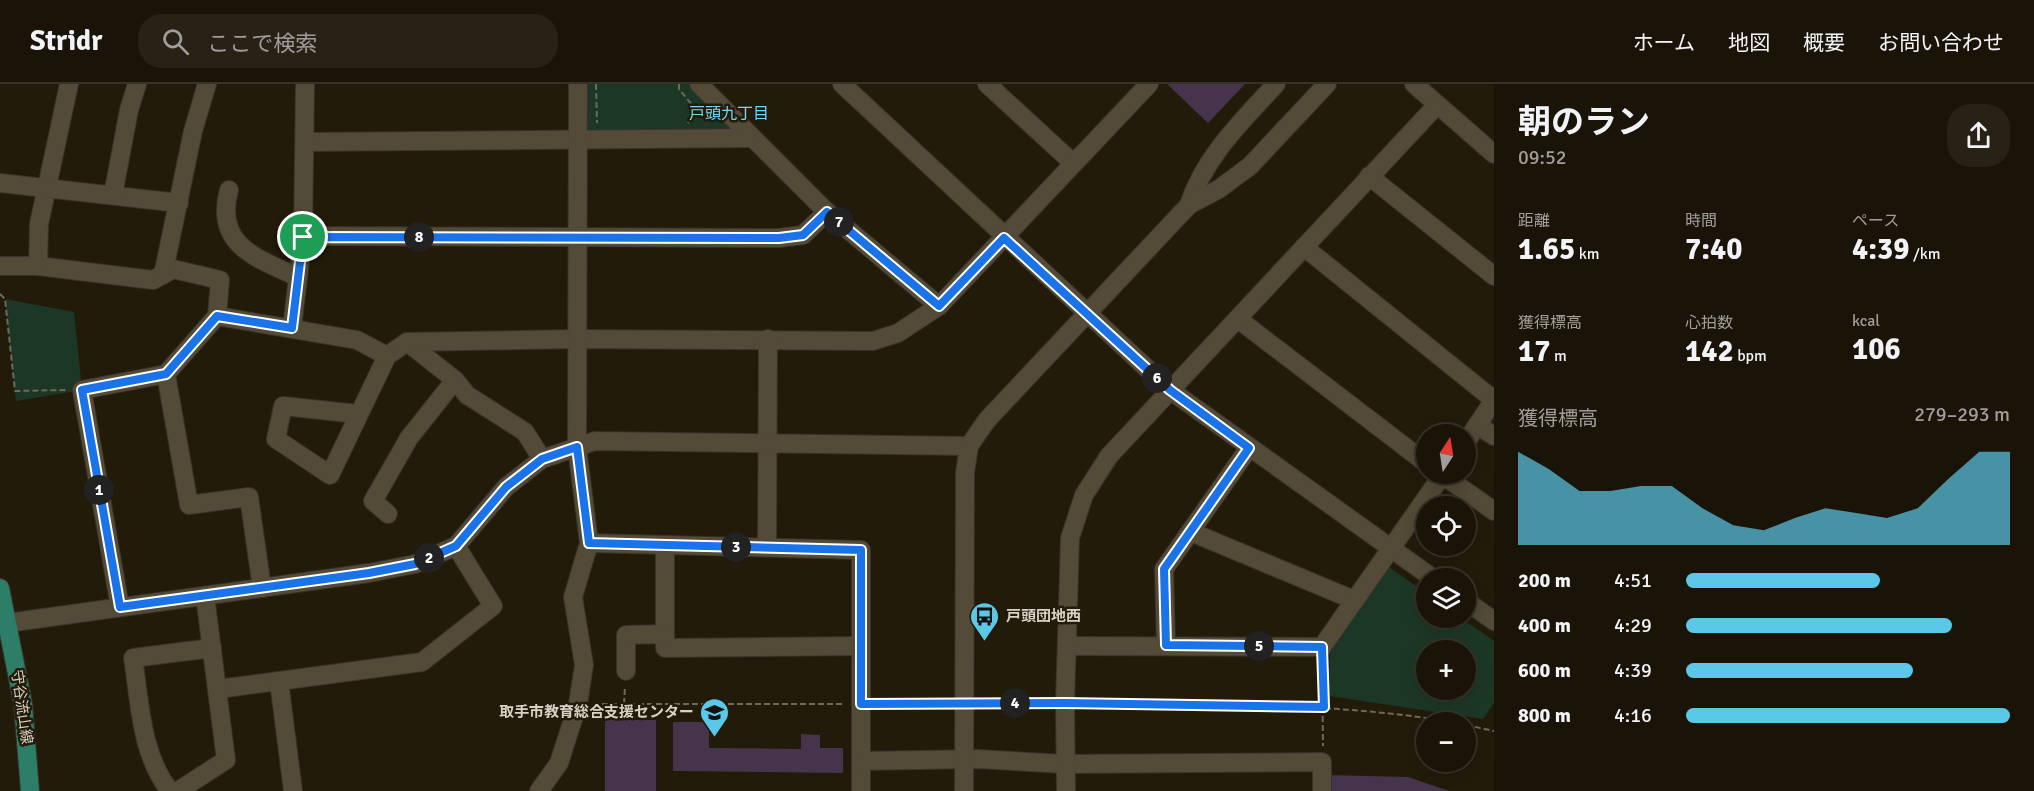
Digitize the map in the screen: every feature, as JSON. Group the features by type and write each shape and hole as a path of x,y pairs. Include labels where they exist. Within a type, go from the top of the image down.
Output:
{"main road":[{"name":"守谷流山線","path":"0,588 23,704 30,791"}],"street":[{"path":"38,266 39,224 69,84"},
{"path":"113,195 129,110 137,84"},
{"path":"163,275 193,131 207,84"},
{"path":"292,328 303,237 305,84"},
{"path":"538,791 559,762 578,704 584,665 573,597 589,543 577,447 578,84"},
{"path":"699,84 750,138 827,212 939,306"},
{"path":"842,84 1004,238 1170,390 1418,568"},
{"path":"987,84 1073,163"},
{"path":"1189,205 1195,186 1225,140 1276,84"},
{"path":"964,791 959,704 965,473 969,446 987,420 1189,205 1219,189 1250,166 1327,84"},
{"path":"1414,84 1494,154"},
{"path":"358,414 283,406 276,439 330,475 387,356 407,342 576,339 873,341 898,333 939,306 1143,86"},
{"path":"1066,791 1065,703 1070,538 1084,495 1108,456 1437,105"},
{"path":"306,142 750,138"},
{"path":"1369,176 1494,276"},
{"path":"0,183 179,203"},
{"path":"229,190 224,209 230,235 251,256 298,277"},
{"path":"303,237 779,238 803,235 827,212"},
{"path":"1304,247 1494,400 1476,427"},
{"path":"0,266 38,266 153,280 173,269 220,280 217,316 166,374 82,390 120,607"},
{"path":"217,316 357,340 387,356"},
{"path":"1238,319 1416,455"},
{"path":"767,548 768,339"},
{"path":"407,342 455,380 467,396 525,432 542,459"},
{"path":"166,374 189,505 249,497 262,588"},
{"path":"388,514 373,501 409,438 455,380"},
{"path":"1478,424 1494,436"},
{"path":"7,623 262,588 415,564 456,546 506,487 542,459 595,441 969,446"},
{"path":"1166,645 1164,569 1249,448"},
{"path":"1067,646 1322,647 1435,484"},
{"path":"1456,484 1494,511"},
{"path":"1191,532 1354,600"},
{"path":"589,543 861,550 861,791"},
{"path":"218,689 422,662 493,606 456,546"},
{"path":"666,546 665,648 861,646"},
{"path":"178,791 226,760 205,596"},
{"path":"1476,608 1494,621"},
{"path":"626,671 626,635 665,634"},
{"path":"170,791 157,774 147,742 133,658 212,648"},
{"path":"279,681 293,791"},
{"path":"861,761 964,760 1065,764 1322,762 1322,791"}],"path":[{"path":"596,84 597,123"},
{"path":"679,84 679,89 697,111 686,126"},
{"path":"577,140 597,123 608,124"},
{"path":"0,294 5,298 15,391 82,390"},
{"path":"1322,647 1324,707 1322,762"},
{"path":"873,704 1065,703 1324,707 1416,717"},
{"path":"590,704 849,704"},
{"path":"1476,726 1494,731"}],"green space":[{"path":"578,84 699,84 750,138 577,139"},
{"path":"5,299 74,312 82,390 16,401"},
{"path":"1386,565 1416,586 1416,628 1475,628 1494,641 1494,703 1483,719 1476,718 1476,712 1436,712 1329,696 1330,648"}],"building":[{"path":"1167,84 1245,84 1208,123"},
{"path":"605,720 656,720 656,791 605,791"},
{"path":"673,722 709,722 709,748 801,749 801,734 820,735 820,748 843,748 843,773 673,771"},
{"path":"1328,775 1408,777 1449,791 1329,791"}],"place":[{"name":"戸頭団地西","path":"985,642"},
{"name":"取手市教育総合支援センター","path":"715,738"}],"district":[{"name":"戸頭九丁目","path":"729,114"}],"route":[{"path":"827,212 939,306 1004,238 1170,390 1249,448 1164,569 1166,645 1322,647 1324,707 1065,703 861,704 861,550 589,543 577,447 542,459 506,487 456,546 415,564 369,573 120,607 82,390 166,374 217,316 292,328 303,237 779,238 803,235 827,212"}]}
